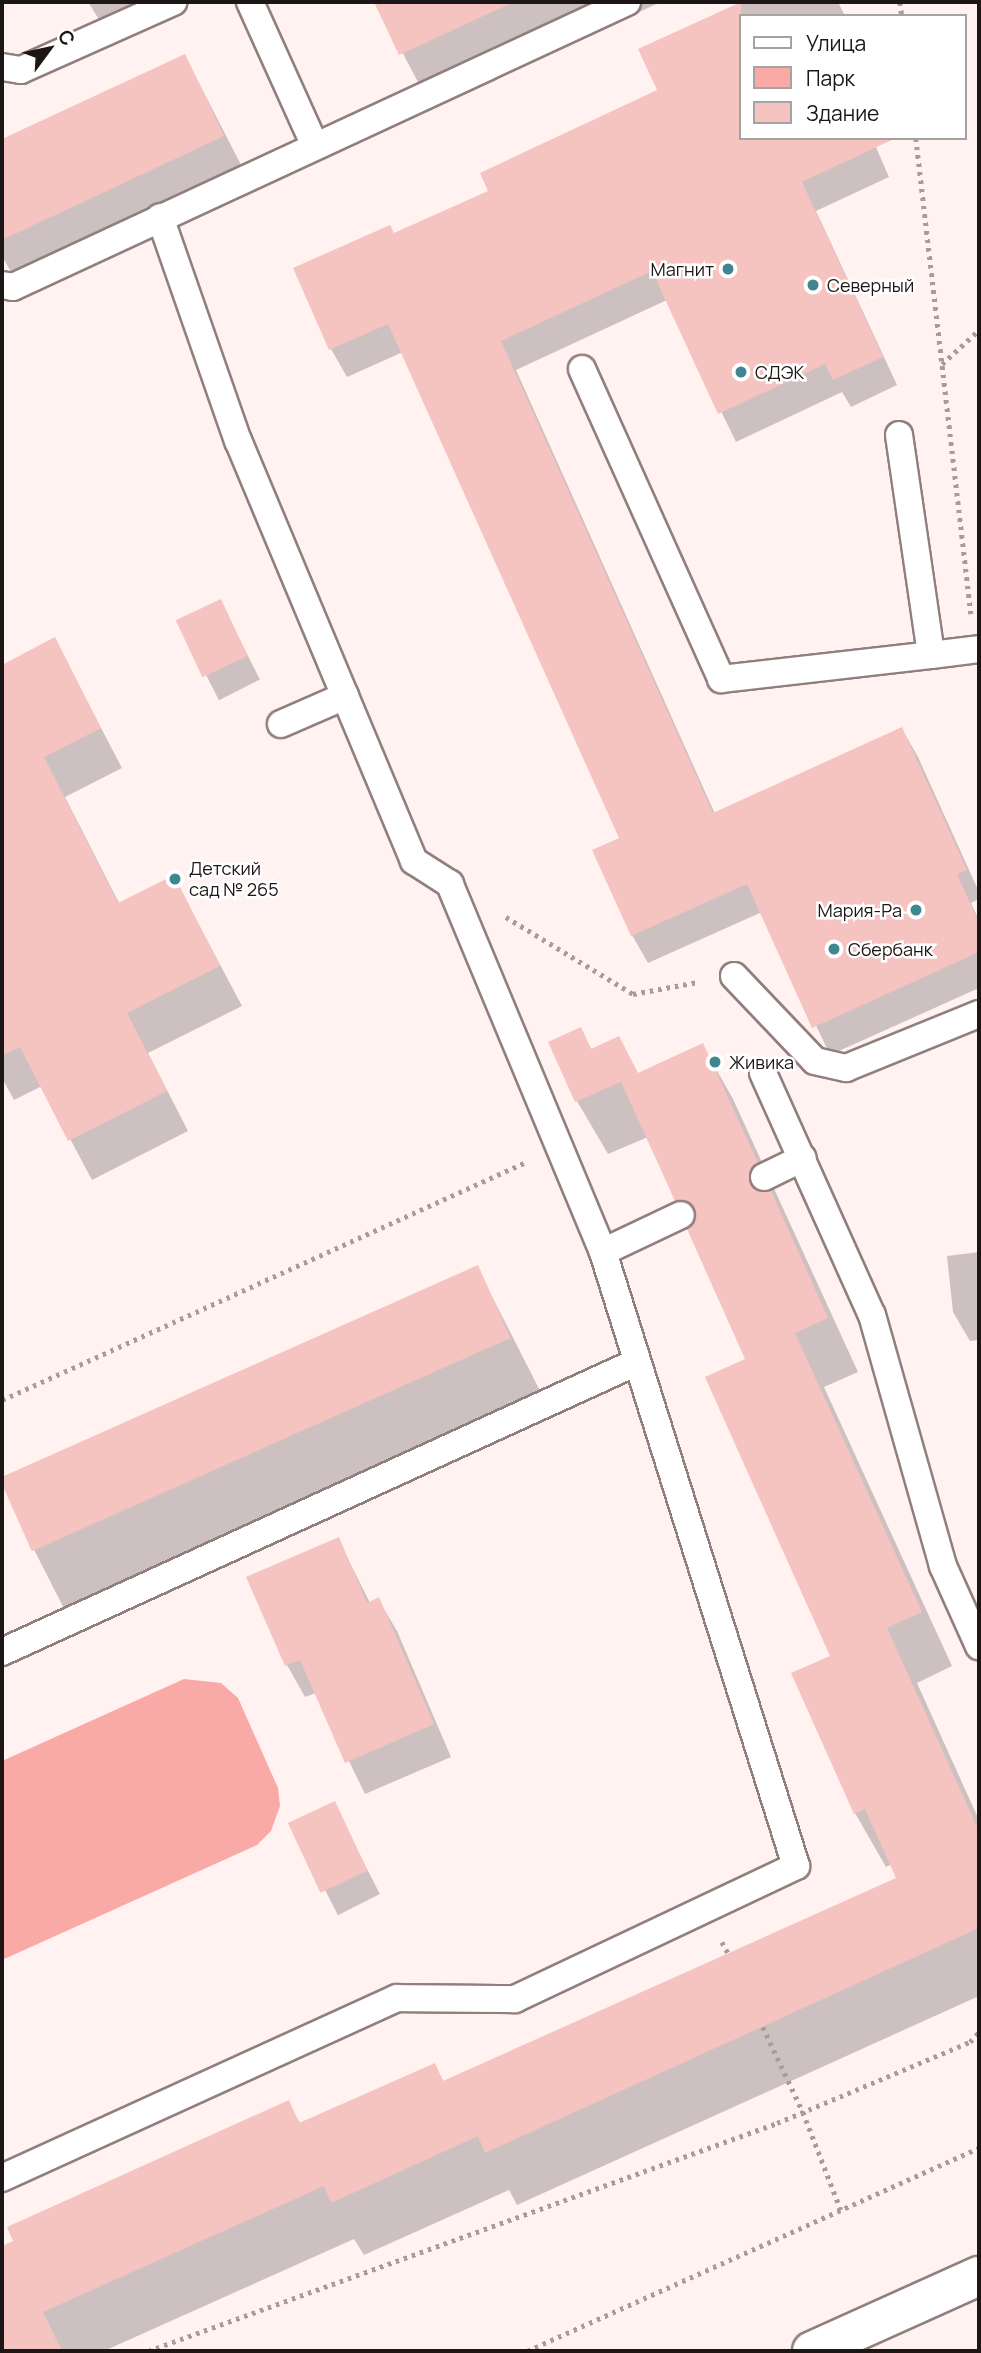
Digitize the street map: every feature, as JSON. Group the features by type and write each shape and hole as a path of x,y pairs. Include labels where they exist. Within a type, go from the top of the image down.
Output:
{"street":[{"path":"812,2351 979,2276"}],"lane":[{"path":"2,67 21,70 173,2"},
{"path":"250,2 315,145"},
{"path":"2,285 13,287 627,2"},
{"path":"2,2178 397,1998 515,1999 796,1866 603,1252 450,884 414,861 238,441 160,217"},
{"path":"582,369 721,679 977,649"},
{"path":"899,435 931,655"},
{"path":"281,724 345,696"},
{"path":"734,976 815,1060 846,1068 979,1014"},
{"path":"763,1073 872,1315 943,1566 979,1646"},
{"path":"764,1177 803,1158"},
{"path":"603,1252 681,1215"},
{"path":"2,1652 637,1362"}],"path":[{"path":"916,140 977,649"},
{"path":"942,364 979,330"},
{"path":"450,884 633,994 734,976"},
{"path":"2,1400 559,1147"},
{"path":"763,2027 803,2112 841,2210"},
{"path":"148,2351 803,2112 970,2042 979,2032"},
{"path":"527,2351 979,2148"}],"green space":[{"path":"184,1679 221,1683 238,1698 278,1788 280,1806 271,1831 257,1845 2,1960 2,1761"}],"building":[{"path":"374,2 514,2 399,55"},
{"path":"741,2 740,140 892,140 802,182 883,357 833,380 825,364 718,414 652,271 501,341 713,813 902,727 967,870 957,874 979,923 979,952 812,1028 747,884 631,936 592,850 619,838 388,324 329,350 293,268 390,225 394,233 488,191 480,173 657,90 638,49"},
{"path":"185,54 224,136 2,240 2,139"},
{"path":"221,599 248,656 202,677 176,620"},
{"path":"55,637 101,728 44,757 118,903 174,875 220,966 127,1013 167,1091 68,1141 20,1047 2,1056 2,665"},
{"path":"581,1027 591,1049 619,1036 638,1073 703,1043 758,1163 751,1169 750,1183 756,1190 771,1191 828,1318 795,1333 922,1612 887,1628 979,1831 979,1928 485,2153 478,2136 331,2203 324,2186 43,2312 62,2351 2,2351 2,2246 13,2241 7,2227 289,2100 299,2123 435,2063 443,2081 896,1878 865,1809 854,1814 791,1673 830,1656 705,1377 745,1359 687,1229 694,1223 695,1209 689,1202 675,1201 621,1082 575,1102 548,1042"},
{"path":"478,1265 511,1338 32,1551 2,1484 2,1477"},
{"path":"339,1537 367,1603 379,1597 434,1724 345,1763 300,1660 285,1666 246,1577"},
{"path":"335,1801 368,1871 320,1893 288,1823"}],"place":[{"name":"Магнит","path":"728,269"},
{"name":"Северный","path":"813,285"},
{"name":"СДЭК","path":"741,372"},
{"name":"Детский сад № 265","path":"175,879"},
{"name":"Мария-Ра","path":"916,910"},
{"name":"Сбербанк","path":"834,949"},
{"name":"Живика","path":"715,1062"}]}
